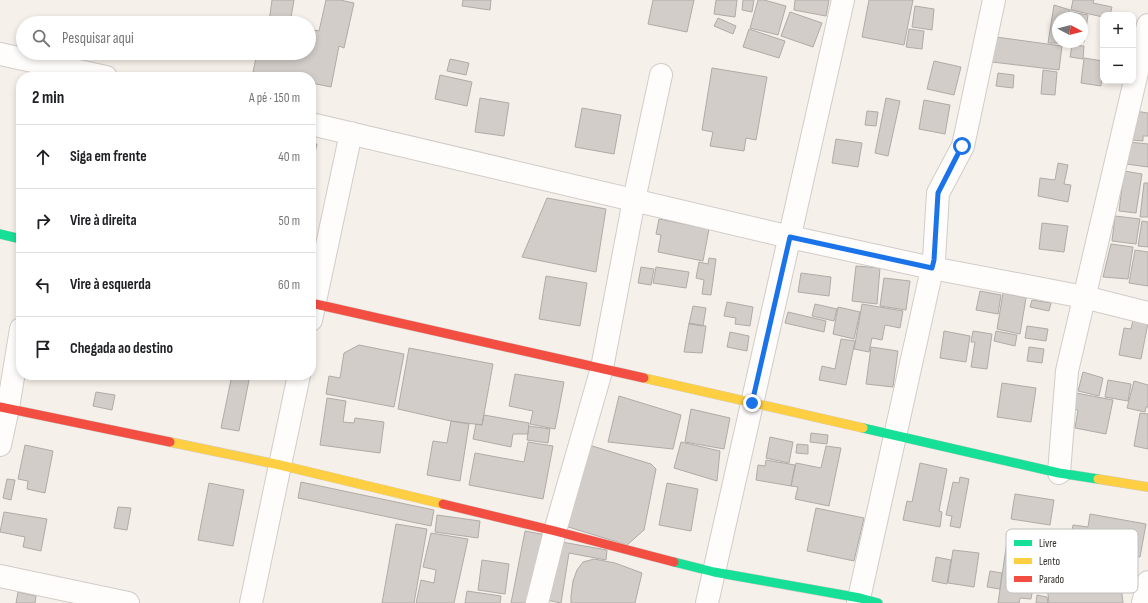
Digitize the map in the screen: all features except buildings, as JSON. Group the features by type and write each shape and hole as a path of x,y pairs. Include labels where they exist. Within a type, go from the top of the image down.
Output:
{"main road":[{"path":"0,234 16,238"},
{"path":"316,310 602,368 1059,473 1148,488"},
{"path":"4,407 280,465 556,530 714,572 865,601"}],"street":[{"path":"708,603 843,0"},
{"path":"865,601 896,436 934,260 938,193 962,146 994,0"},
{"path":"1059,473 1067,371 1148,25"},
{"path":"0,54 16,58"},
{"path":"22,60 66,72"},
{"path":"537,603 602,368 634,200 661,75"},
{"path":"316,125 790,237 932,268 1084,297 1148,313"},
{"path":"316,291 351,133"},
{"path":"0,445 4,407 16,353"},
{"path":"251,603 298,380"},
{"path":"0,576 118,602"},
{"path":"1143,603 1148,582"}],"traffic: fast":[{"path":"0,234 16,238"},
{"path":"863,428 1059,473 1098,479"},
{"path":"674,562 714,572 860,598 878,603"}],"traffic: slow":[{"path":"644,378 863,428"},
{"path":"170,442 280,465 443,504"},
{"path":"1098,479 1148,487"}],"traffic: jam":[{"path":"316,304 644,378"},
{"path":"0,407 170,442"},
{"path":"443,504 674,562"}],"route":[{"path":"752,403 790,237 932,268 934,260 938,193 962,146"}]}
